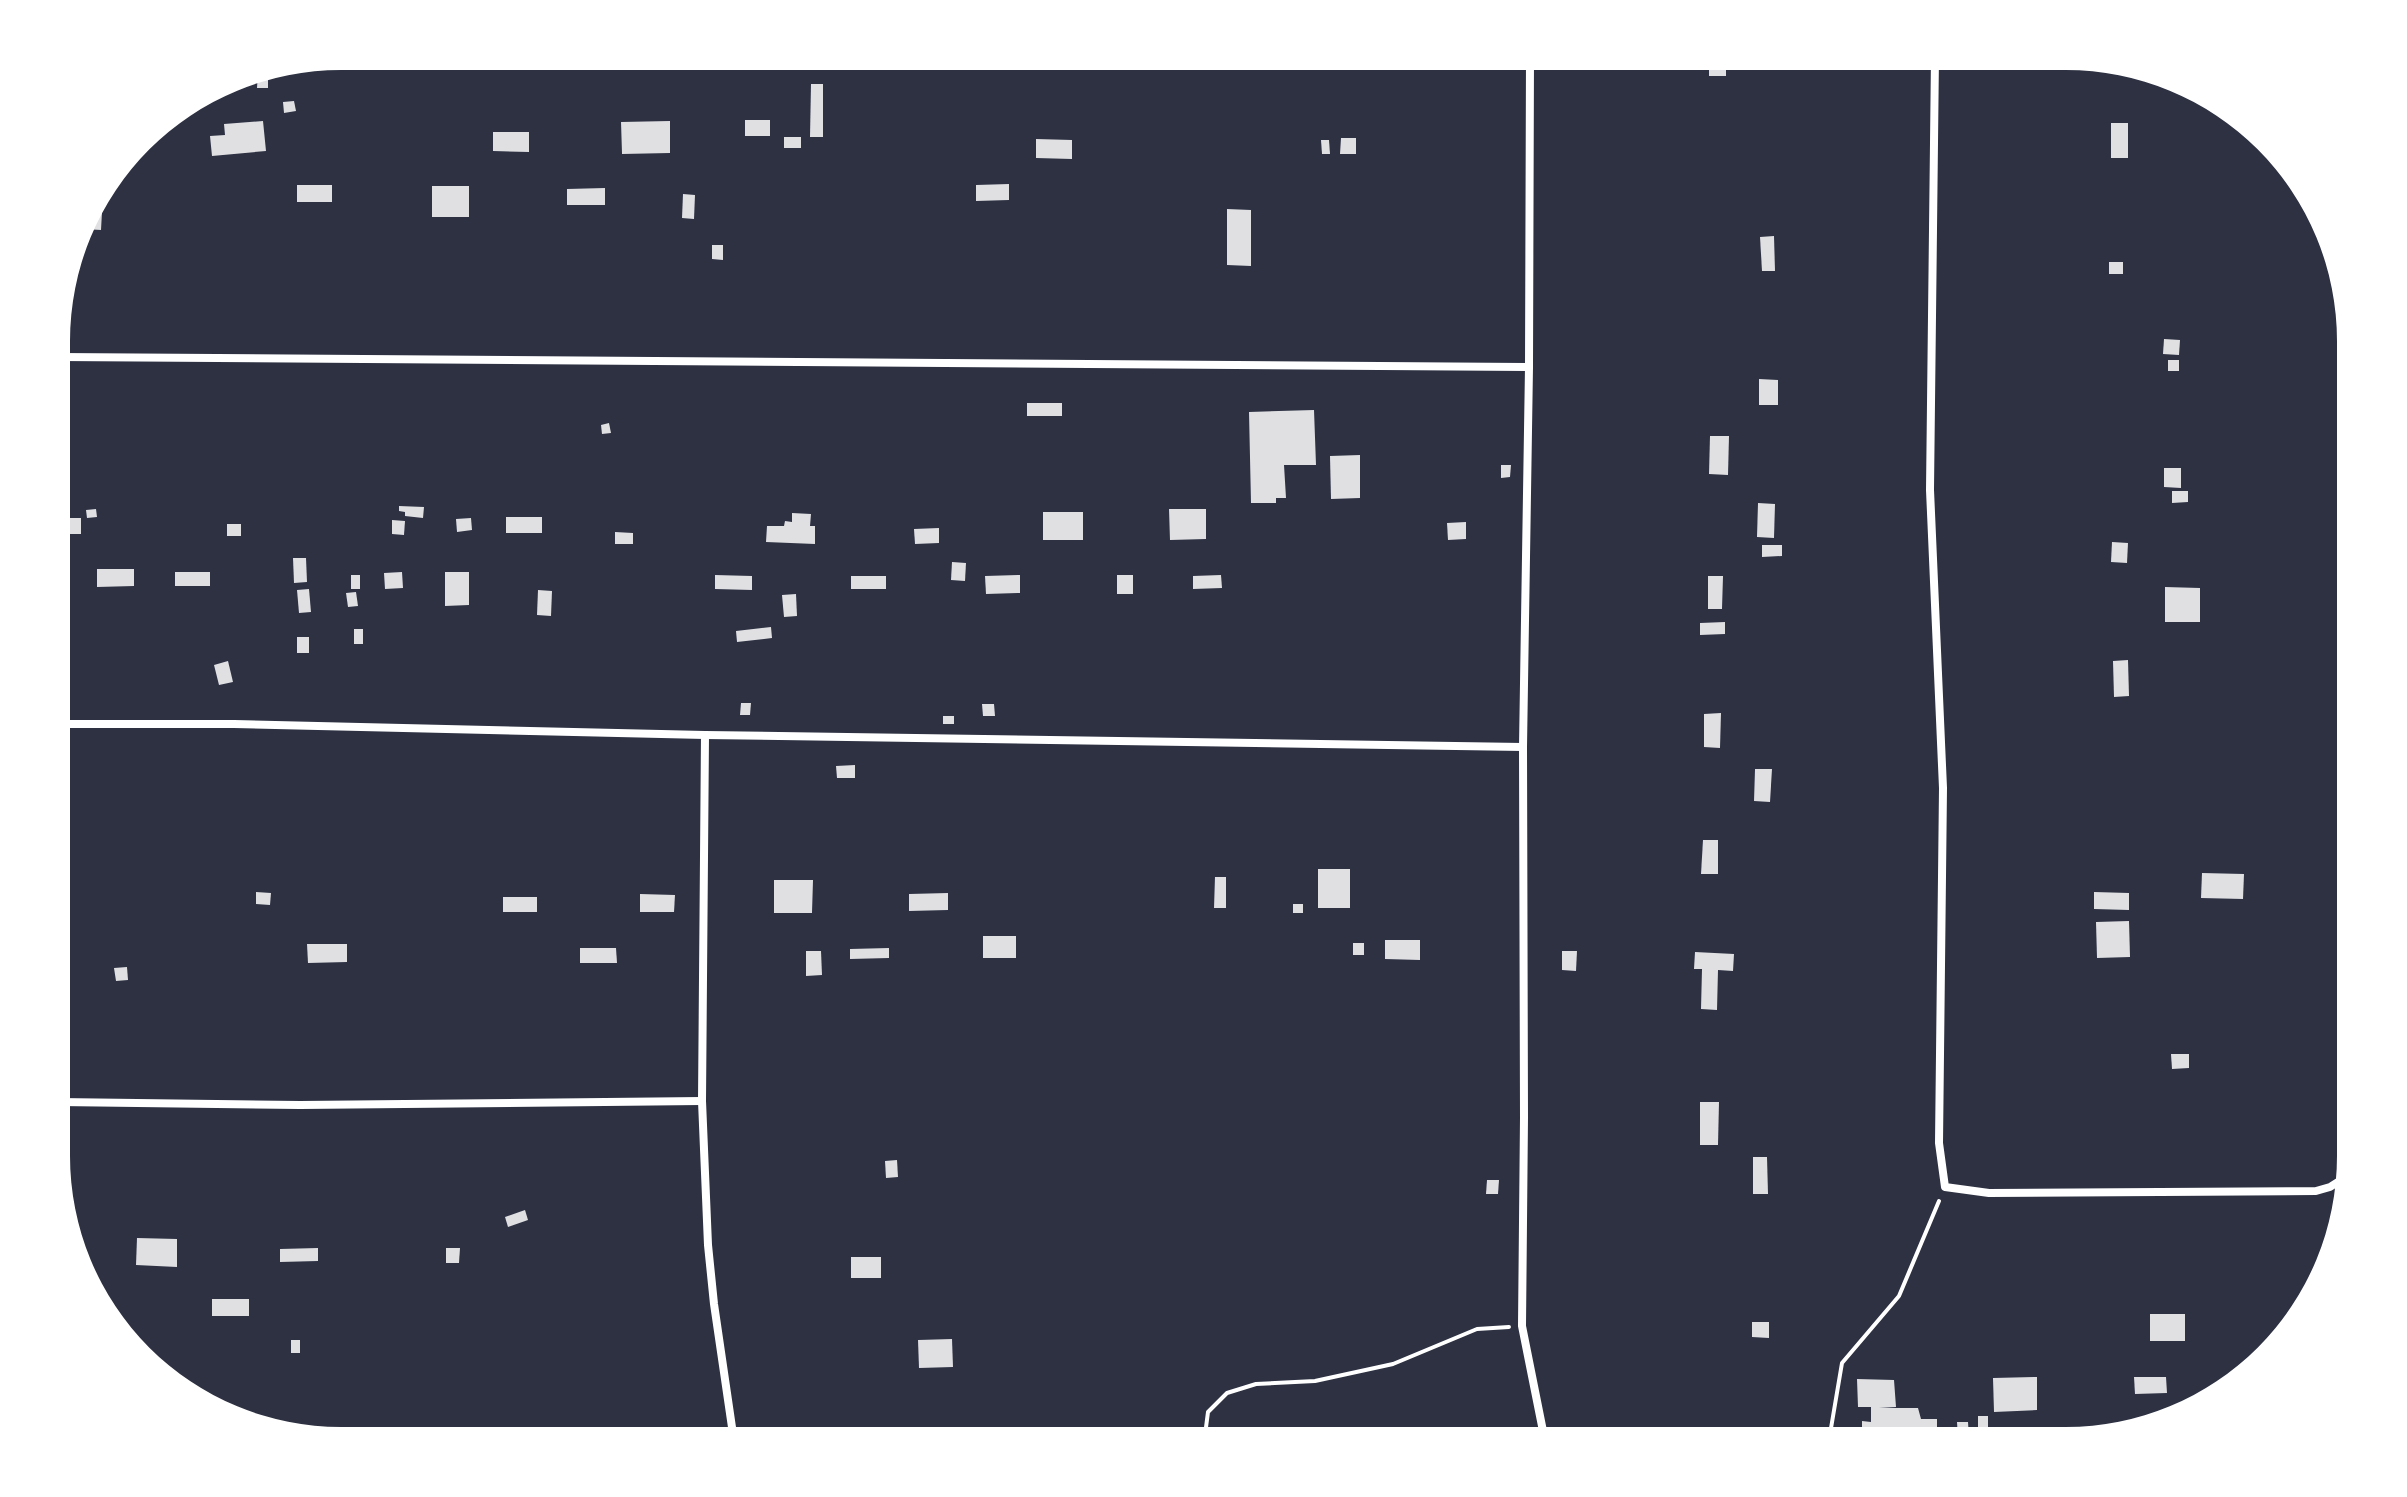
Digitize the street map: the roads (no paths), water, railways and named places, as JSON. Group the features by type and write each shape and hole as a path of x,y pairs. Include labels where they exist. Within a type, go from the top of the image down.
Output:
{"street":[{"path":"1530,70 1523,747 1522,1326 1542,1426"},
{"path":"1935,70 1930,490 1943,788 1939,1143 1945,1187 1989,1193 2316,1191 2335,1184"},
{"path":"70,357 1529,367"},
{"path":"70,724 249,724 705,735 1523,747"},
{"path":"705,735 702,1101 711,1274 732,1427"},
{"path":"70,1102 300,1105 702,1101"}]}
